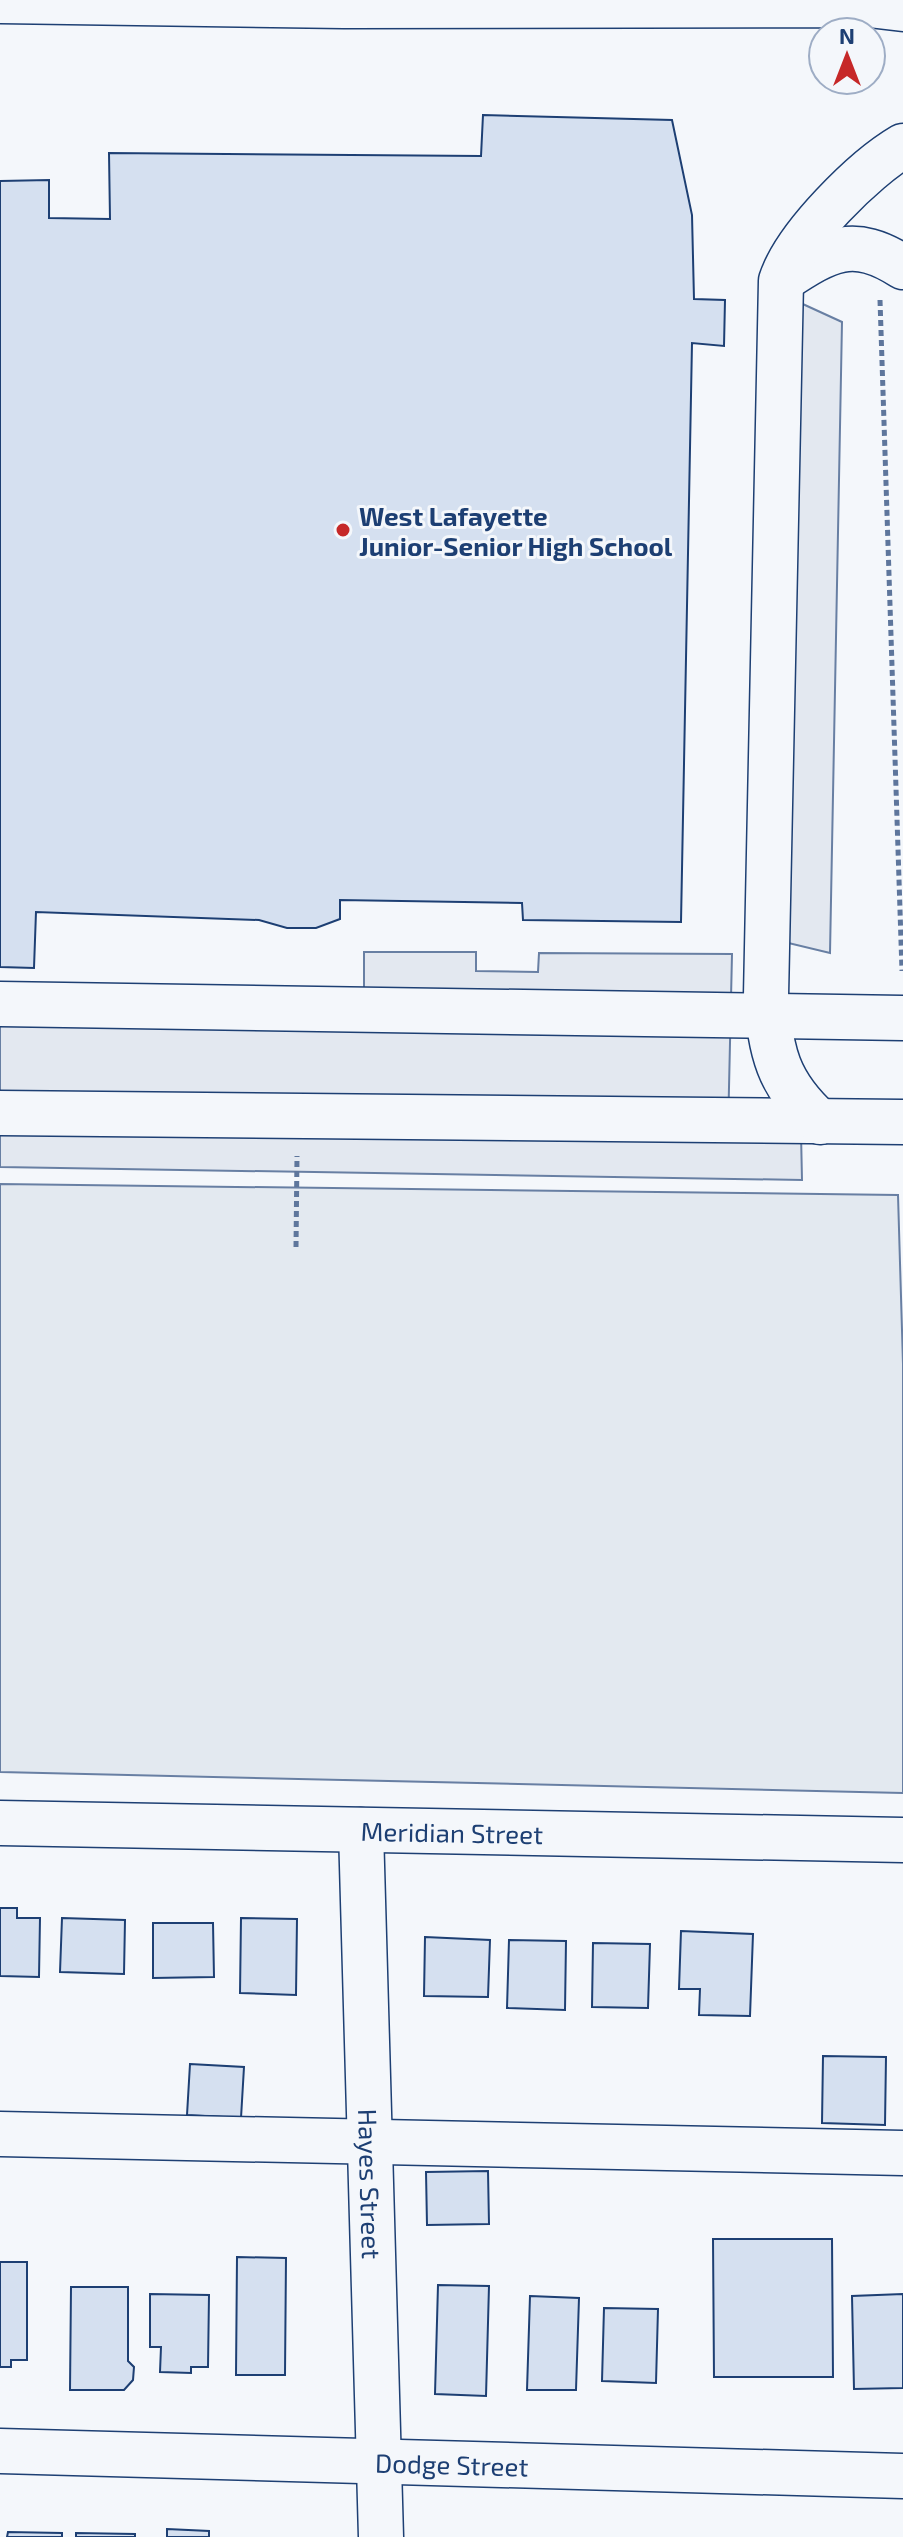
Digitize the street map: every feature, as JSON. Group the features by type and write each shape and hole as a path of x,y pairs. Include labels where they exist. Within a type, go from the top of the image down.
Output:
{"street":[{"path":"0,1 869,5 903,9"},
{"path":"820,1122 794,1098 772,1049 768,1018 781,281 798,245 876,162 903,146"},
{"path":"781,281 817,257 841,249 860,247 891,260"},
{"path":"0,1004 298,1006 768,1018 903,1018"},
{"path":"0,1113 903,1122"},
{"name":"Meridian Street","path":"0,1823 903,1840"},
{"name":"Hayes Street","path":"361,1830 381,2537"},
{"path":"0,2134 903,2153"},
{"name":"Dodge Street","path":"0,2451 903,2476"}],"path":[{"path":"891,260 902,971"},
{"path":"296,1247 297,1143"}],"shaded area":[{"path":"794,300 842,322 830,953 780,941"},
{"path":"364,952 476,952 476,971 538,972 539,953 732,954 728,1132 801,1133 802,1180 0,1167 0,991 364,990"},
{"path":"0,1184 898,1195 903,1364 903,1793 0,1772"}],"building":[{"name":"West Lafayette Junior-Senior High School","path":"483,115 672,120 692,215 694,299 725,300 724,346 692,343 681,922 523,920 522,903 340,900 340,919 316,928 287,928 259,920 36,912 34,968 0,967 0,181 49,180 49,218 110,219 109,153 481,156"},
{"path":"0,1908 17,1908 17,1918 40,1918 39,1977 0,1976"},
{"path":"62,1918 125,1920 124,1974 60,1972"},
{"path":"241,1918 297,1919 296,1995 240,1993"},
{"path":"153,1923 213,1923 214,1977 153,1978"},
{"path":"681,1931 753,1934 750,2016 699,2015 700,1989 679,1989"},
{"path":"425,1937 490,1940 488,1997 424,1996"},
{"path":"509,1940 566,1941 565,2010 507,2008"},
{"path":"593,1943 650,1944 648,2008 592,2007"},
{"path":"823,2056 886,2057 885,2125 822,2123"},
{"path":"190,2064 244,2067 241,2118 187,2115"},
{"path":"488,2171 489,2224 427,2225 426,2172"},
{"path":"713,2239 832,2239 833,2377 714,2377"},
{"path":"237,2257 286,2258 285,2375 236,2375"},
{"path":"0,2262 27,2262 27,2360 11,2360 11,2367 0,2367"},
{"path":"438,2285 489,2286 486,2396 435,2394"},
{"path":"71,2287 128,2287 128,2361 134,2367 133,2380 124,2390 70,2390"},
{"path":"150,2294 209,2295 208,2367 191,2367 191,2373 160,2372 161,2347 150,2347"},
{"path":"903,2294 903,2388 854,2389 852,2296"},
{"path":"530,2296 579,2298 576,2390 527,2390"},
{"path":"604,2308 658,2309 656,2383 602,2381"},
{"path":"167,2529 209,2531 209,2537 167,2537"},
{"path":"8,2532 62,2533 62,2537 7,2537"},
{"path":"76,2533 135,2534 135,2537 76,2537"}],"place":[{"name":"West Lafayette Junior-Senior High School","path":"343,530"}]}
